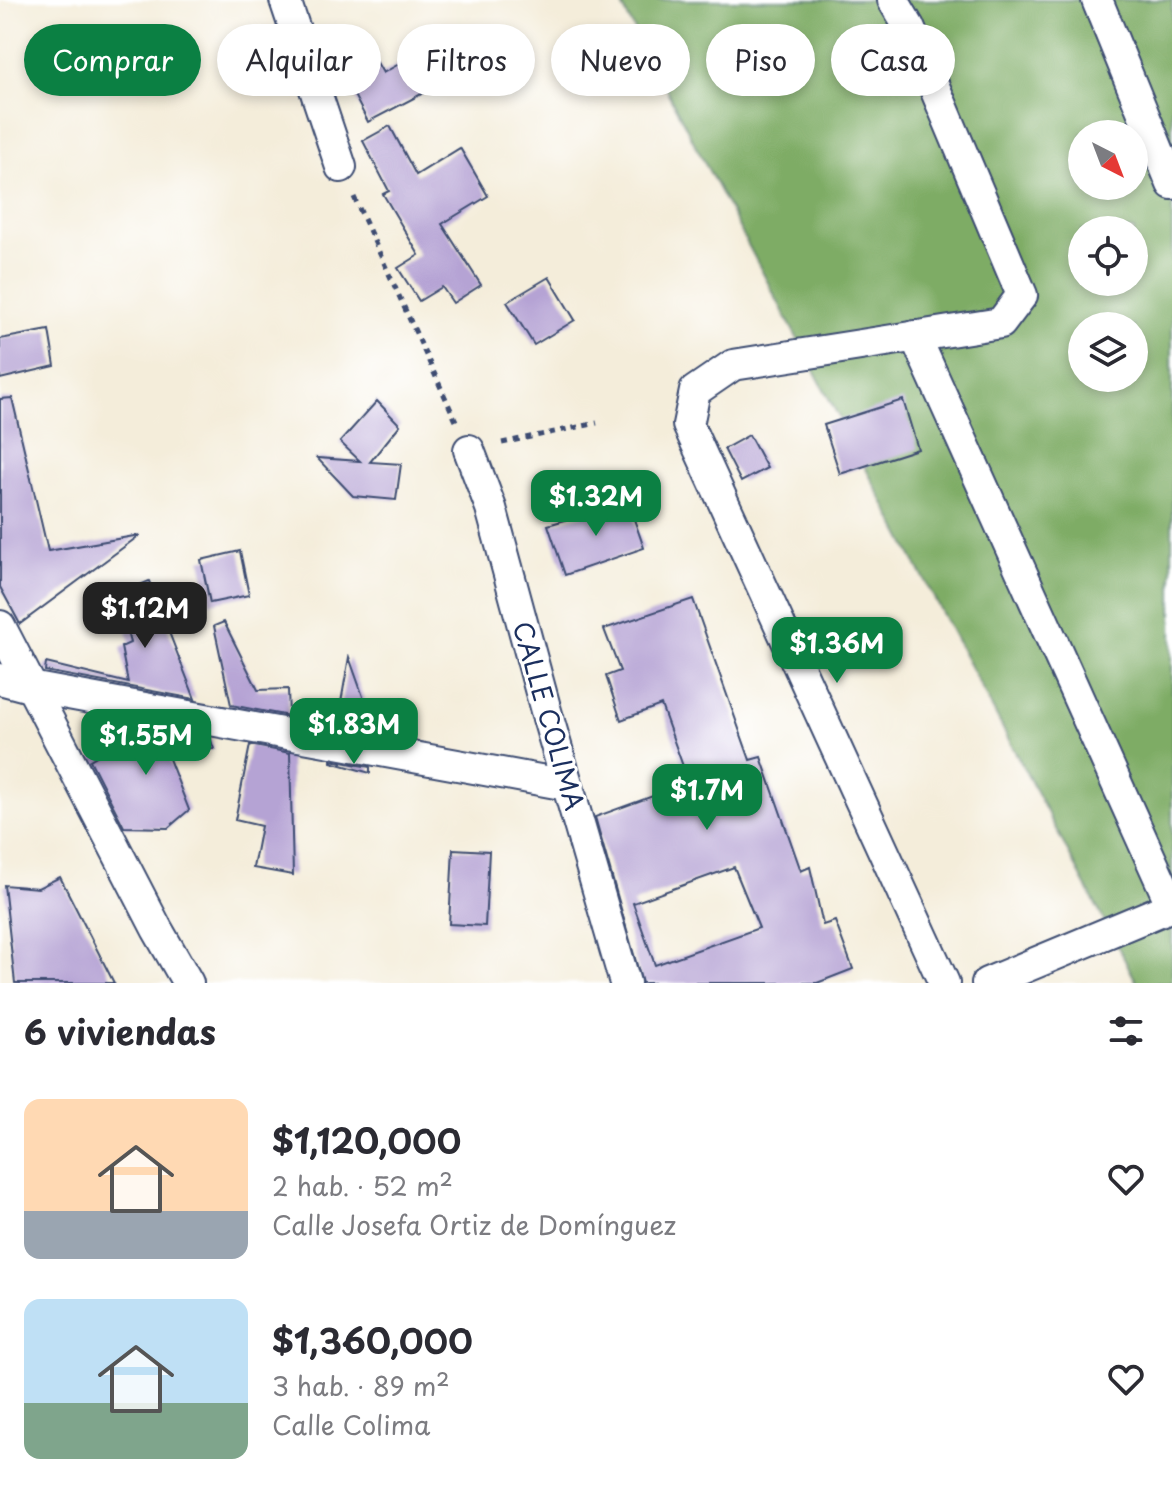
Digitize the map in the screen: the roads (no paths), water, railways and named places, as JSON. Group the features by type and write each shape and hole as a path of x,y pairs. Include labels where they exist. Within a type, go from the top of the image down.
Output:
{"street":[{"path":"285,0 341,167"},
{"path":"893,0 909,27 1022,295 1001,323 733,365 695,391 688,425 944,983"},
{"path":"1097,0 1172,184"},
{"path":"915,336 1172,906 987,983"},
{"name":"CALLE COLIMA","path":"469,450 491,508 625,983"},
{"path":"0,626 188,983"},
{"path":"0,679 567,785"}]}
